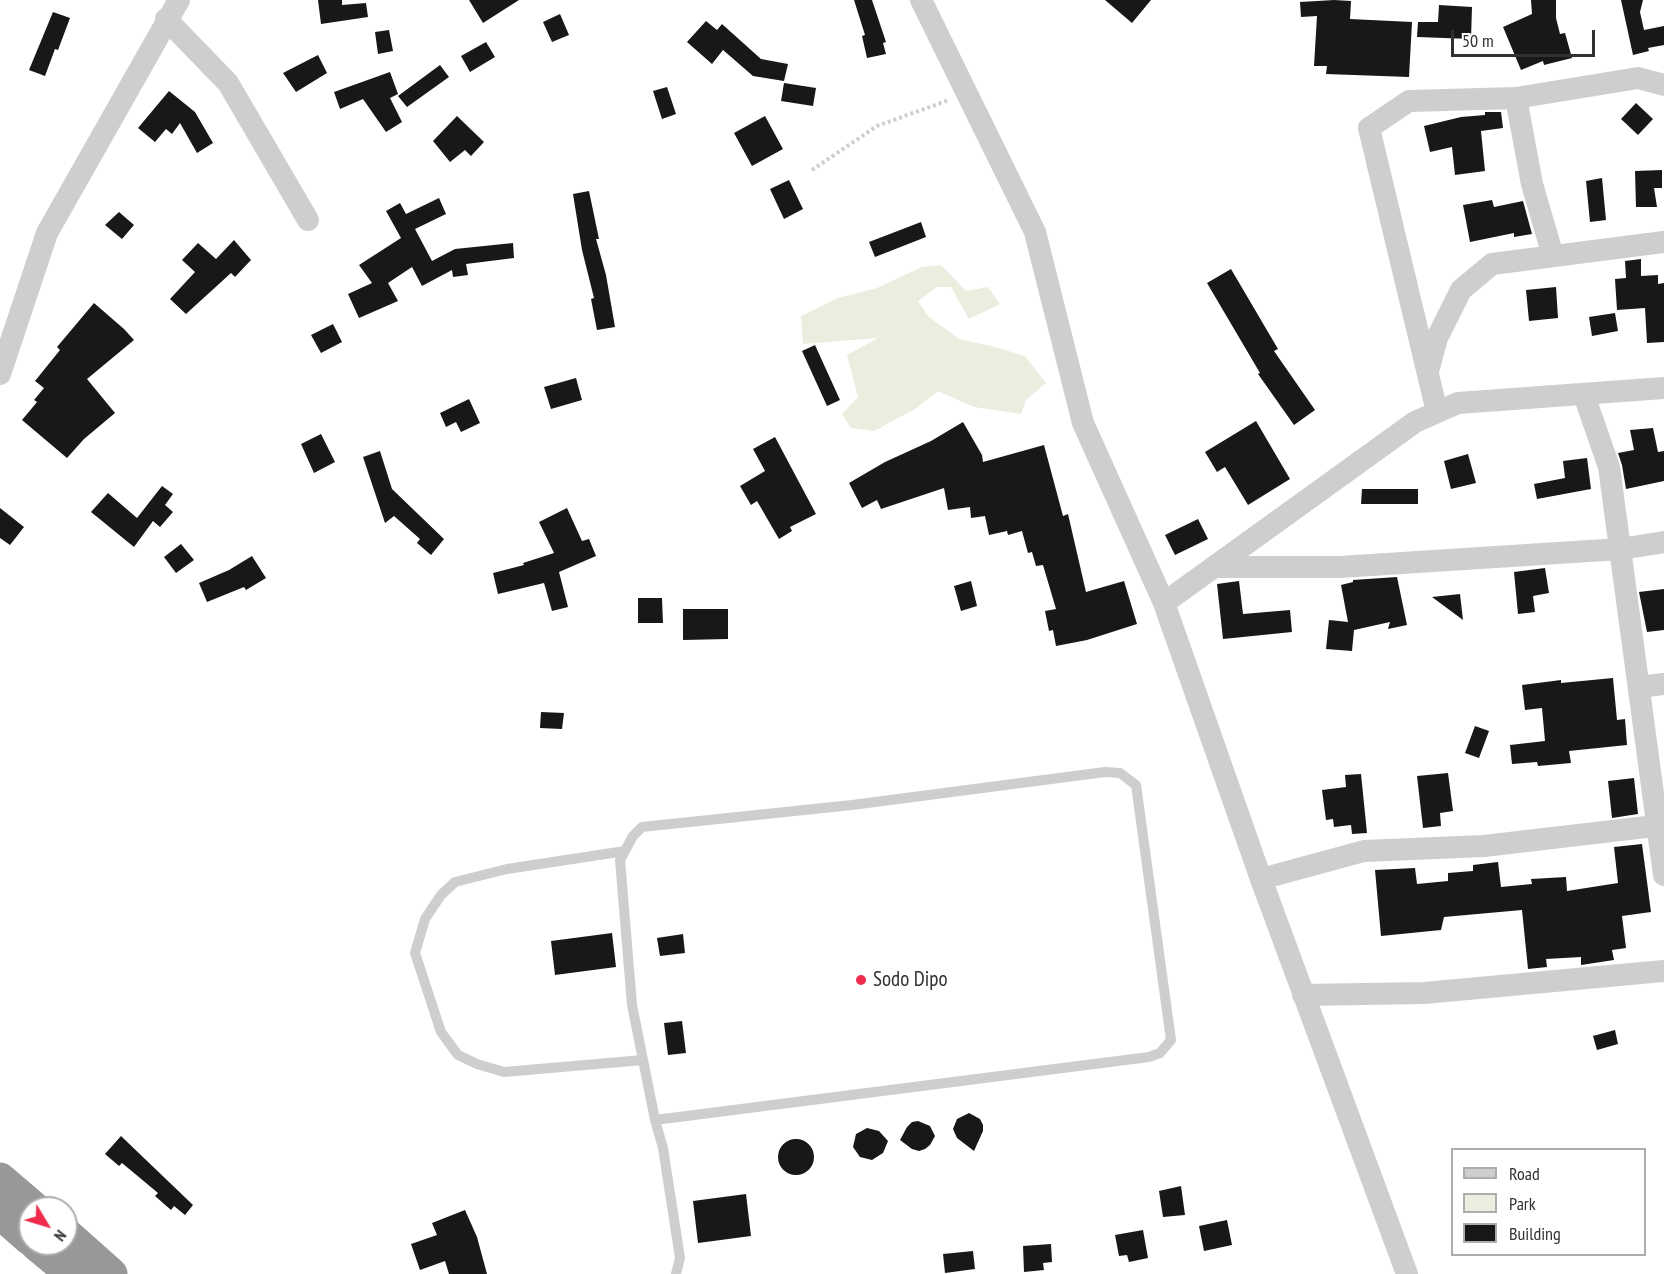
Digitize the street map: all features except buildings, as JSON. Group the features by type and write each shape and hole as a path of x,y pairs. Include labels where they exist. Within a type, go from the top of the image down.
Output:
{"highway":[{"path":"2,1194 18,1201"},
{"path":"2,1194 18,1220"},
{"path":"78,1245 111,1274"},
{"path":"50,1256 72,1274"}],"street":[{"path":"921,0 1035,232 1083,423 1164,603 1303,995 1407,1274"},
{"path":"0,374 47,233 172,9 228,83 308,220"},
{"path":"1437,412 1369,128 1409,101 1516,98 1638,78 1664,85"},
{"path":"1516,98 1532,184 1553,256"},
{"path":"1427,373 1437,338 1461,290 1492,264 1664,242"},
{"path":"1164,603 1415,422 1437,412 1458,403 1664,388"},
{"path":"1584,395 1609,467 1661,825 1664,875"},
{"path":"1215,567 1340,567 1620,549 1664,542"},
{"path":"1640,687 1664,684"},
{"path":"1261,879 1364,850 1484,846 1661,825"},
{"path":"1303,995 1424,993 1664,971"}],"lane":[{"path":"655,1120 1149,1057 1160,1053 1171,1041 1136,785 1120,773 1105,772 852,805 642,827 633,836 620,860 632,1005 655,1120 663,1148 680,1258 676,1274"},
{"path":"625,851 507,869 455,882 441,895 425,919 415,953 441,1032 458,1054 477,1064 504,1072 643,1060"}],"path":[{"path":"812,170 877,126 967,94"}],"green space":[{"path":"941,265 966,291 988,287 1000,304 969,319 951,287 937,287 918,301 928,316 959,339 1025,356 1046,383 1026,400 1021,414 974,407 938,391 915,409 874,431 851,428 842,414 858,397 847,355 878,338 803,344 801,316 838,298 877,288 922,267"}],"place":[{"name":"Sodo Dipo","path":"861,980"}]}
